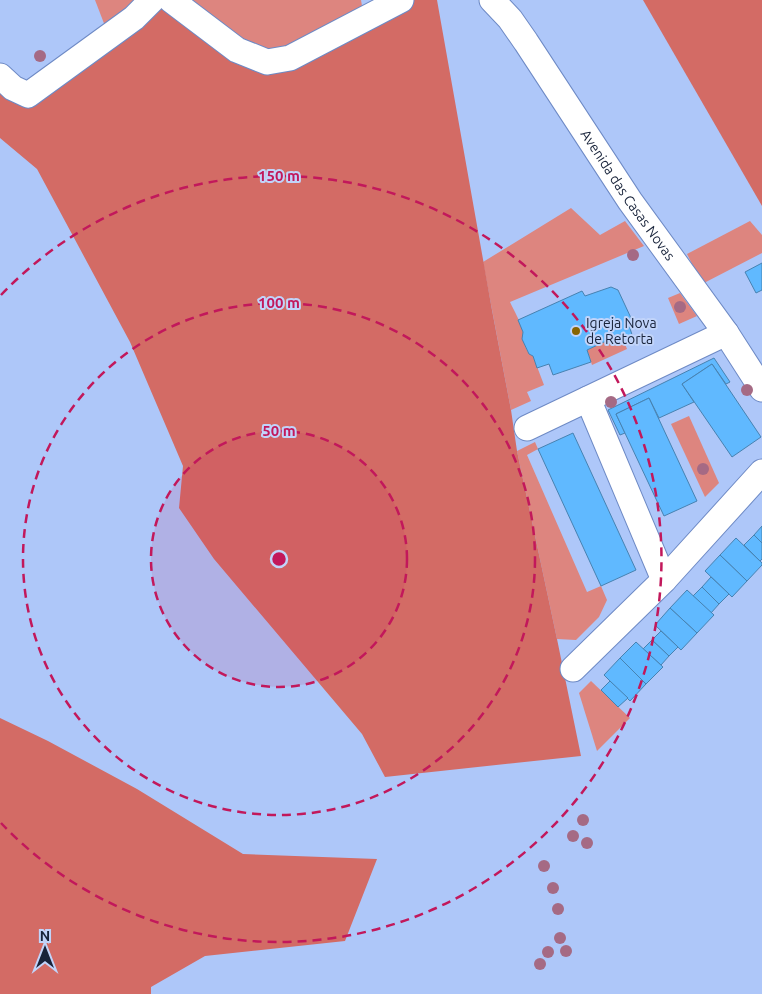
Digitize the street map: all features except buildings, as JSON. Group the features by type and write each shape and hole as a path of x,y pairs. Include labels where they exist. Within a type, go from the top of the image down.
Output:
{"street":[{"path":"0,76 13,88 28,95 134,18 152,0"},
{"path":"171,0 237,50 267,62 290,58 402,0"},
{"name":"Avenida das Casas Novas","path":"492,0 510,19 526,42 630,201 726,333 762,389"},
{"path":"527,428 726,333"},
{"path":"588,399 664,580"},
{"path":"574,669 664,580 762,472"}],"shaded area":[{"path":"95,0 136,0 105,26"},
{"path":"150,0 237,50 295,56 414,0 437,0 517,451 581,756 385,777 362,734 214,559 179,508 183,466 130,342 37,169 0,138 0,76 28,95"},
{"path":"181,0 361,0 362,6 285,49 266,51 240,41"},
{"path":"643,0 762,0 762,206"},
{"path":"571,208 600,235 625,221 644,246 510,302 522,328 526,349 533,356 544,385 527,392 531,401 511,410 483,262"},
{"path":"750,221 762,235 762,253 702,284 687,254"},
{"path":"680,293 697,316 679,324 668,298"},
{"path":"621,334 627,349 592,365 587,350"},
{"path":"689,416 719,483 705,497 671,424"},
{"path":"535,442 538,449 527,455 587,592 601,586 607,600 599,617 576,640 557,639 517,451"},
{"path":"591,681 630,718 597,751 579,693"},
{"path":"0,718 48,741 137,789 243,854 377,859 345,941 205,956 151,987 151,994 0,994"}],"place":[{"name":"Igreja Nova de Retorta","path":"576,331"}]}
